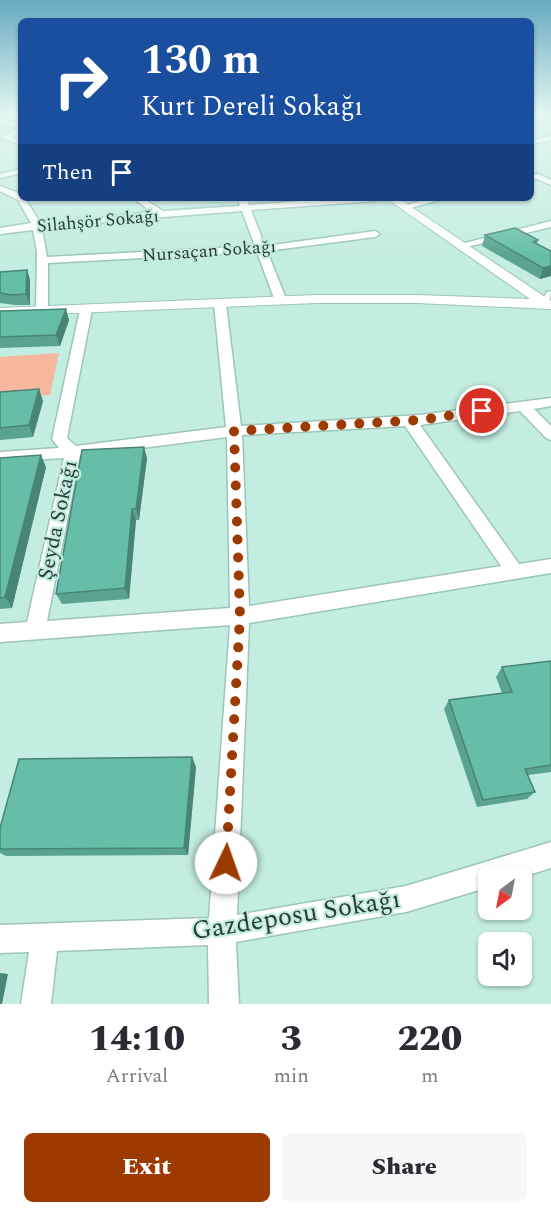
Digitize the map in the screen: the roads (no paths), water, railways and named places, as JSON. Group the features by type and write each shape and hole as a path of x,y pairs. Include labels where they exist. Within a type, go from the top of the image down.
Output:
{"street":[{"path":"0,176 18,172"},
{"path":"534,177 538,176 551,183"},
{"path":"0,188 18,196"},
{"path":"23,201 39,227 42,260 42,311"},
{"path":"141,201 162,215"},
{"path":"243,201 281,301"},
{"name":"Silahşör Sokağı","path":"0,231 337,201"},
{"path":"395,201 549,301"},
{"path":"404,207 429,201"},
{"path":"462,245 551,224"},
{"name":"Nursaçan Sokağı","path":"42,260 262,249 375,234"},
{"path":"0,312 281,301 417,299 549,301"},
{"path":"220,304 234,431 240,616 222,931 224,1004"},
{"name":"Şeyda Sokağı","path":"35,630 74,452 59,439 86,310"},
{"path":"0,457 74,452 234,431 409,420 551,402"},
{"path":"524,406 551,435"},
{"path":"409,420 514,571"},
{"path":"0,633 240,616 551,566"},
{"name":"Gazdeposu Sokağı","path":"0,939 222,931 406,899 551,855"},
{"path":"36,1004 45,938"}]}
